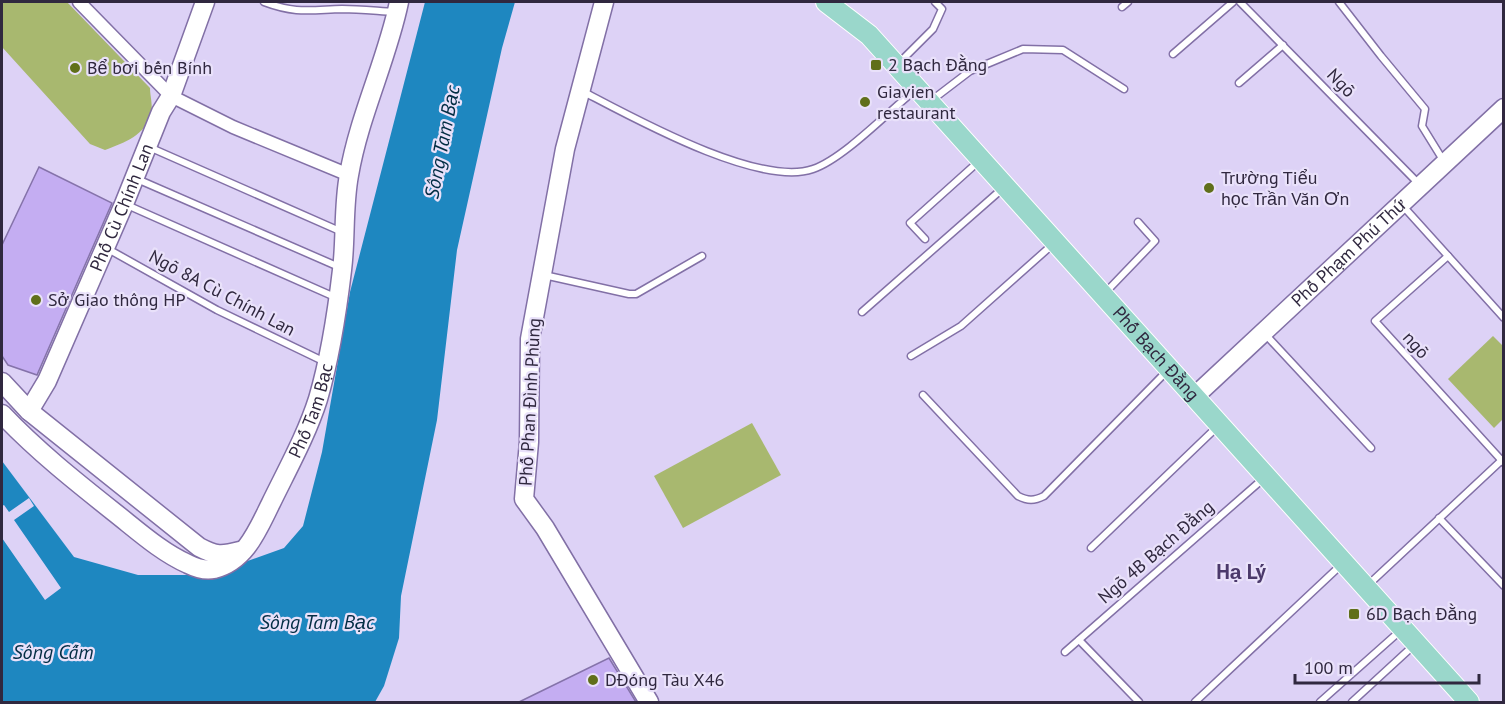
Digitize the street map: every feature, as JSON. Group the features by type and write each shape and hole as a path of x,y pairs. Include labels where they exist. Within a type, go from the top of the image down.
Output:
{"main road":[{"name":"Phố Bạch Đằng","path":"811,2 832,4 869,35 1194,397 1267,475 1468,702"}],"street":[{"path":"79,2 171,96 233,127 349,175"},
{"name":"Phố Cù Chính Lan","path":"29,411 47,381 124,204 161,112 171,96 205,2"},
{"name":"Phố Phan Đình Phùng","path":"604,2 565,149 530,339 529,442 524,498 649,702"},
{"name":"Phố Tam Bạc","path":"245,549 256,534 287,472 317,401 327,363 338,298 349,175 372,88 398,7"},
{"name":"Phố Phạm Phú Thứ","path":"1194,397 1503,108"},
{"path":"2,382 29,411 199,547 213,554 224,555 245,549"},
{"path":"2,414 27,441 86,489 150,540 186,563 198,569 213,569 230,562 245,549"}],"lane":[{"path":"264,2 290,10 398,7"},
{"path":"896,65 933,29 942,9 935,2"},
{"path":"1122,7 1128,2"},
{"path":"1173,54 1233,2"},
{"name":"Ngõ","path":"1240,2 1421,186"},
{"path":"1339,2 1425,109 1422,126 1445,163"},
{"path":"1239,83 1283,45"},
{"path":"581,90 638,120 728,160 782,173 811,170 830,162 923,95 970,71 1023,49 1063,50 1124,89"},
{"path":"147,146 343,232"},
{"path":"925,239 910,224 981,159"},
{"path":"135,178 342,268"},
{"path":"862,312 1005,186"},
{"path":"124,204 338,298"},
{"path":"1401,204 1503,318"},
{"path":"1103,296 1155,241 1138,222"},
{"path":"911,356 961,326 1055,242"},
{"name":"Ngõ 8A Cù Chính Lan","path":"105,247 217,310 327,363"},
{"path":"542,275 636,294 702,256"},
{"name":"ngõ","path":"1366,587 1503,461 1375,321 1448,256"},
{"path":"1264,332 1371,448"},
{"path":"923,395 1018,496 1026,500 1036,500 1044,496 1169,369"},
{"path":"1091,548 1220,425"},
{"name":"Ngõ 4B Bạch Đằng","path":"1065,652 1267,475"},
{"path":"1439,518 1503,586"},
{"path":"1195,702 1344,562"},
{"path":"1320,702 1403,628"},
{"path":"1079,640 1139,702"},
{"path":"1352,702 1416,644"}],"green space":[{"name":"Bể bơi bến Bính","path":"2,2 67,2 150,88 152,110 148,121 139,133 105,150 90,144 2,47"},
{"path":"1493,336 1504,347 1503,419 1494,428 1448,379"},
{"path":"752,423 781,475 683,528 654,476"}],"water":[{"name":"Sông Tam Bạc","path":"425,2 515,2 502,48 457,250 437,420 401,596 399,638 384,686 375,702 2,702 2,461 74,557 138,575 208,575 284,548 303,526 322,452 350,292"}],"pier":[{"path":"29,498 34,506 14,520 61,588 45,600 2,538 2,506 4,505 9,512"}],"building":[{"name":"Sở Giao thông HP","path":"39,167 112,203 37,375 8,365 2,356 2,245"},
{"name":"DĐóng Tàu X46","path":"609,658 636,702 519,702"}],"place":[{"name":"2 Bạch Đằng","path":"876,65"},
{"name":"Bể bơi bến Bính","path":"75,68"},
{"name":"Giavien restaurant","path":"865,102"},
{"name":"Trường Tiểu học Trần Văn Ơn","path":"1209,188"},
{"name":"Sở Giao thông HP","path":"36,300"},
{"name":"6D Bạch Đằng","path":"1354,614"},
{"name":"DĐóng Tàu X46","path":"593,680"}],"district":[{"name":"Hạ Lý","path":"1241,572"}],"water label":[{"name":"Sông Cấm","path":"53,652"}]}
